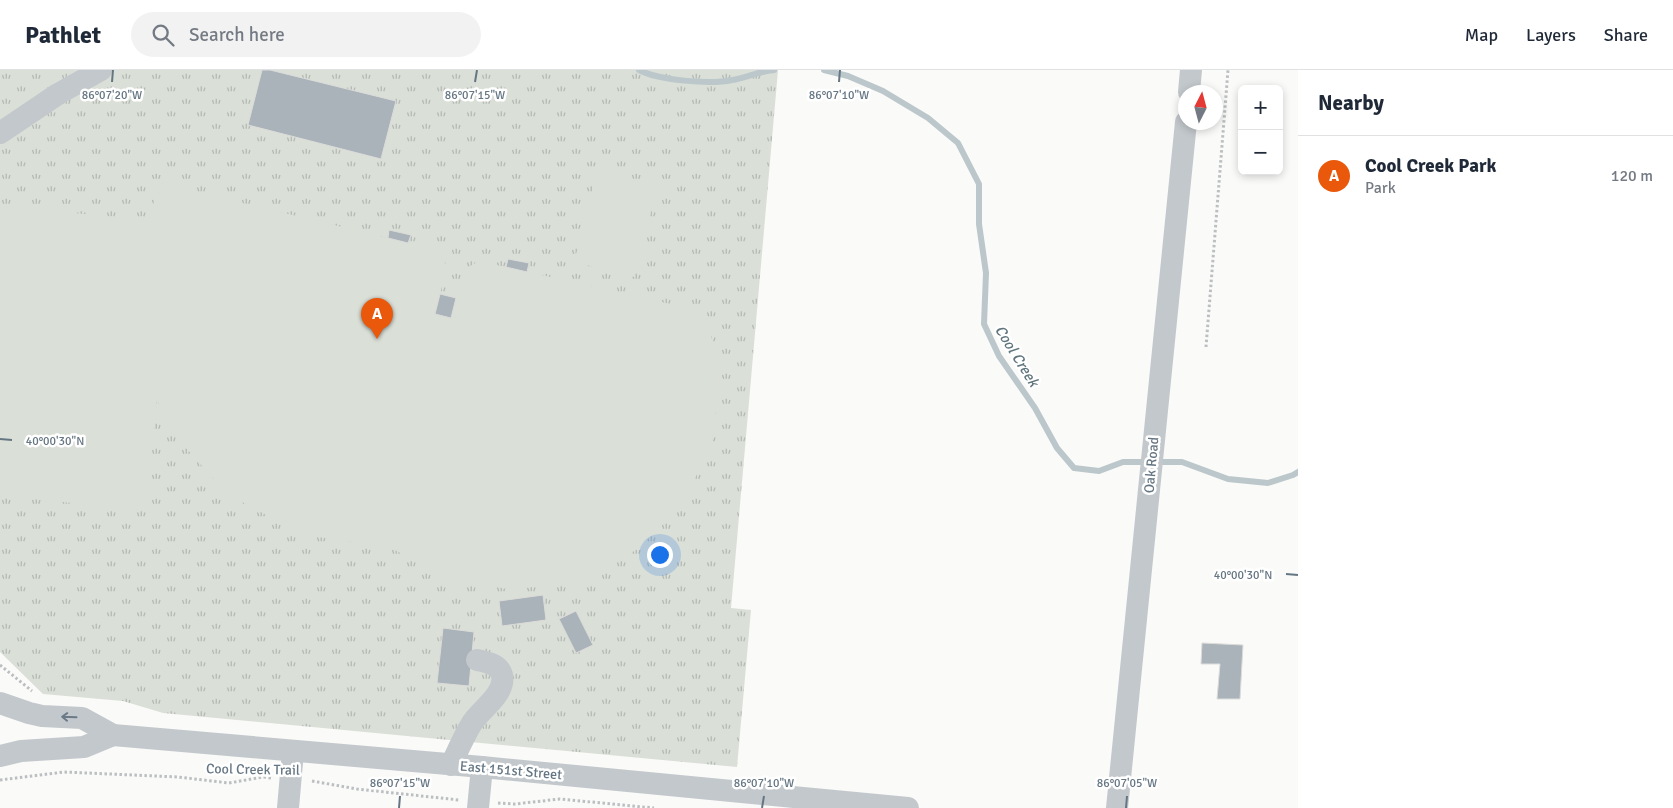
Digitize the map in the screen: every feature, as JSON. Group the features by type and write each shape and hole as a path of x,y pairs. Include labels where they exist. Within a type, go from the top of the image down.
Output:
{"street":[{"path":"0,133 58,94 101,70"},
{"path":"1190,85 1191,70"},
{"name":"Oak Road","path":"1117,808 1185,130"},
{"path":"451,764 473,721 501,687 502,677 500,669 492,664 477,660"},
{"name":"East 151st Street","path":"0,702 42,716 82,718 113,735 451,764 908,808"},
{"name":"East 151st Street","path":"0,756 21,751 84,747 113,735"},
{"path":"288,808 293,751"},
{"path":"478,805 482,767"}],"path":[{"path":"1206,347 1228,70"},
{"path":"0,665 39,696"},
{"name":"Cool Creek Trail","path":"0,780 64,772 178,777 229,783 263,777 326,782 357,789 478,805 515,804 560,799 654,808"}],"green space":[{"path":"0,70 778,70 731,608 751,610 737,767 163,713 123,701 43,694 0,652"},
{"path":"598,170 658,185 634,277 574,262"},
{"path":"160,183 438,250 447,267 435,314 450,318 463,270 479,261 706,312 720,376 712,442 684,502 638,549 579,580 513,590 448,578 389,547 304,535 227,494 170,430 157,400 145,510 0,496 0,206 148,220"}],"building":[{"path":"262,70 270,70 396,101 381,159 248,125"},
{"path":"389,230 411,235 408,243 388,238"},
{"path":"508,259 529,263 527,272 506,267"},
{"path":"440,294 456,298 451,318 435,314"},
{"path":"543,595 546,620 502,626 499,601"},
{"path":"576,611 593,645 576,653 559,619"},
{"path":"443,628 474,632 469,686 437,683"},
{"path":"1202,643 1243,645 1240,699 1217,699 1220,664 1201,664"}],"waterway":[{"name":"Cool Creek","path":"639,70 671,79 698,82 737,79 774,70"},
{"name":"Cool Creek","path":"824,70 848,76 883,91 928,118 958,143 979,184 979,224 986,273 984,324 999,356 1035,408 1057,448 1074,468 1099,471 1123,462 1182,462 1228,479 1268,483 1298,472"}],"place":[{"name":"Cool Creek Park","path":"377,339"}]}
